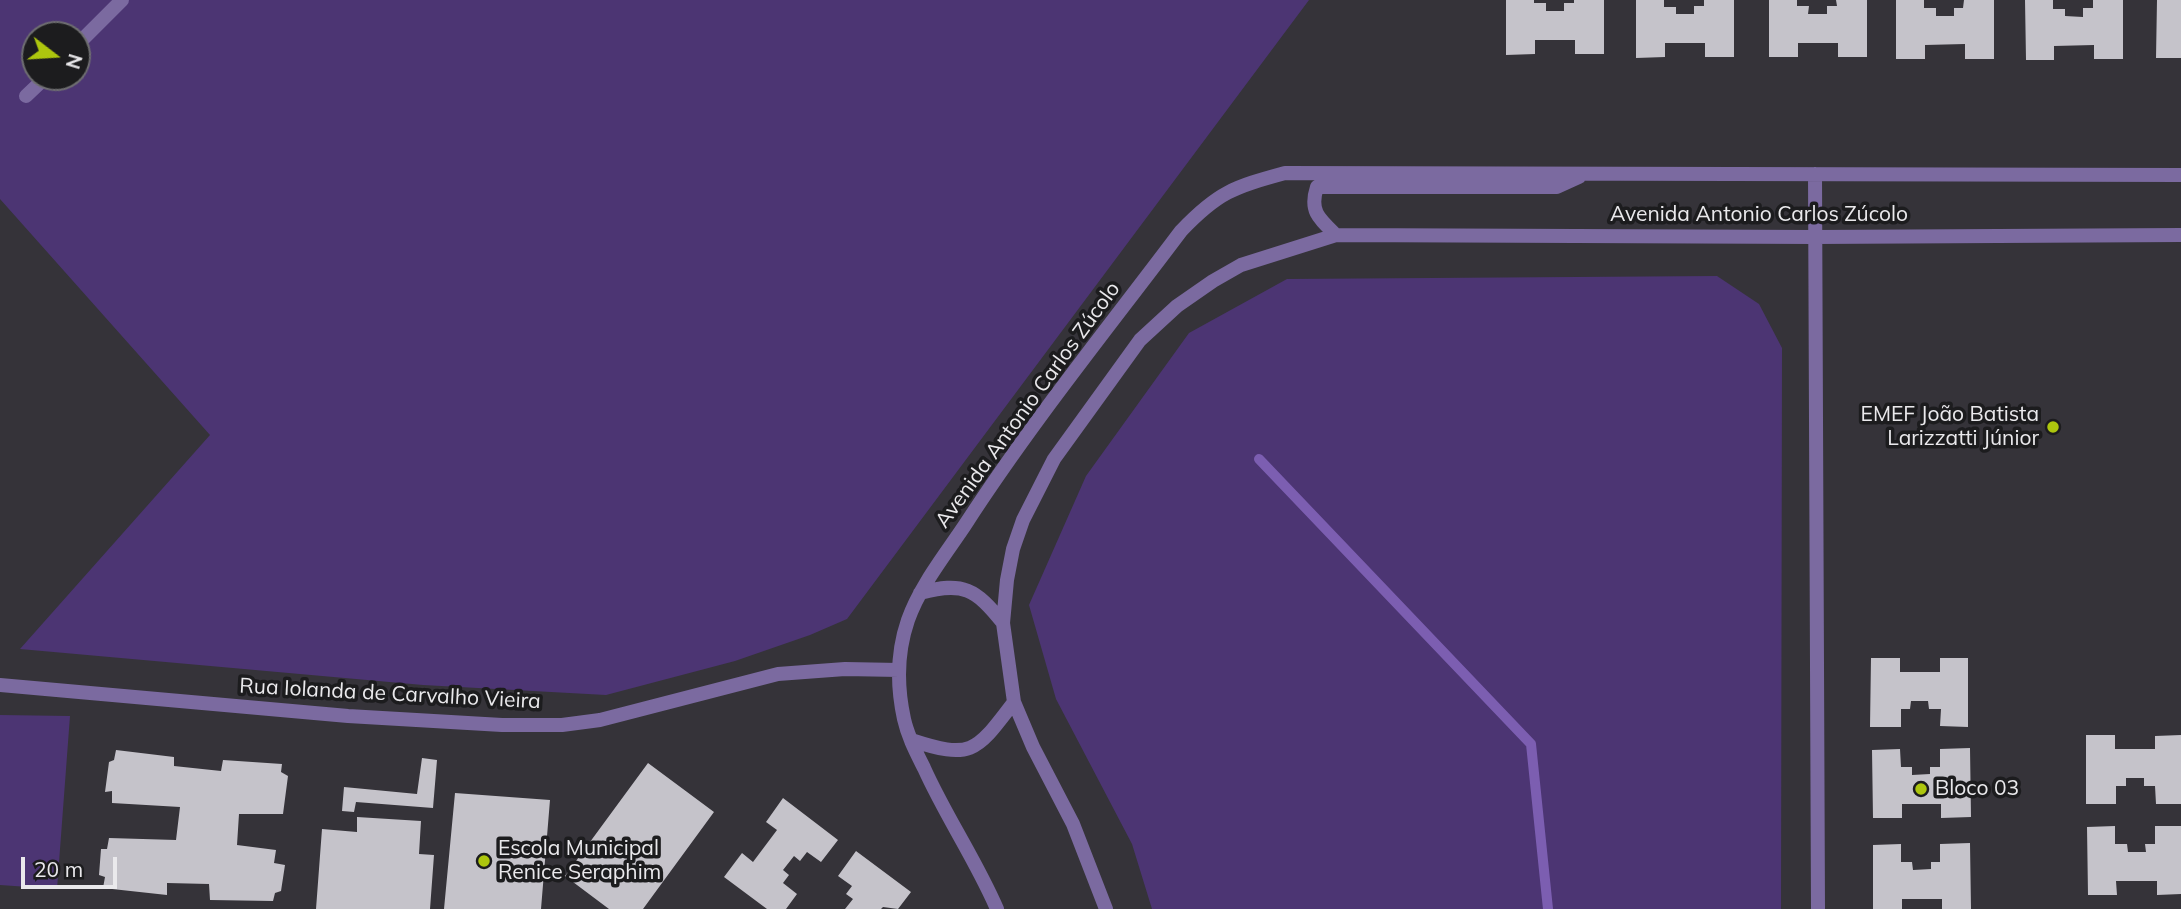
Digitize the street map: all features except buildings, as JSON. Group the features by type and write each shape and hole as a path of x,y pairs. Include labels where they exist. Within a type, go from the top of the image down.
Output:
{"street":[{"path":"91,31 122,0"},
{"path":"26,96 31,91"},
{"name":"Avenida Antonio Carlos Zúcolo","path":"920,593 998,474 1181,231 1202,209 1222,194 1245,184 1284,173 2181,174"},
{"name":"Avenida Antonio Carlos Zúcolo","path":"1336,235 1319,217 1315,208 1313,198 1317,187 1557,187 1583,174"},
{"path":"1815,174 1818,909"},
{"name":"Avenida Antonio Carlos Zúcolo","path":"1003,623 1011,560 1023,520 1054,460 1140,340 1177,306 1241,265 1336,235 2181,235"},
{"path":"991,905 968,849 940,804 911,740 901,703 899,670 902,642 909,618 920,593 939,588 958,587 972,591 984,600 1003,623 1014,702 1032,747 1073,824 1106,909"},
{"name":"Rua Iolanda de Carvalho Vieira","path":"0,685 348,716 502,725 562,725 600,720 778,674 845,669 899,670"},
{"path":"0,691 24,687"},
{"path":"911,740 954,752 966,750 979,743 994,728 1014,702"}],"shaded area":[{"path":"0,0 1309,0 847,619 810,635 735,661 606,695 423,685 20,649 210,435 0,199"},
{"path":"1717,276 1759,304 1782,348 1781,909 1152,909 1132,844 1056,699 1029,605 1086,476 1189,333 1287,279"},
{"path":"0,715 70,716 57,889 0,885"}],"waterway":[{"path":"1259,459 1531,744 1548,909"}],"place":[{"name":"EMEF João Batista Larizzatti Júnior","path":"2053,427"},
{"name":"Bloco 03","path":"1921,789"},
{"name":"Escola Municipal Renice Seraphim","path":"484,861"}]}
